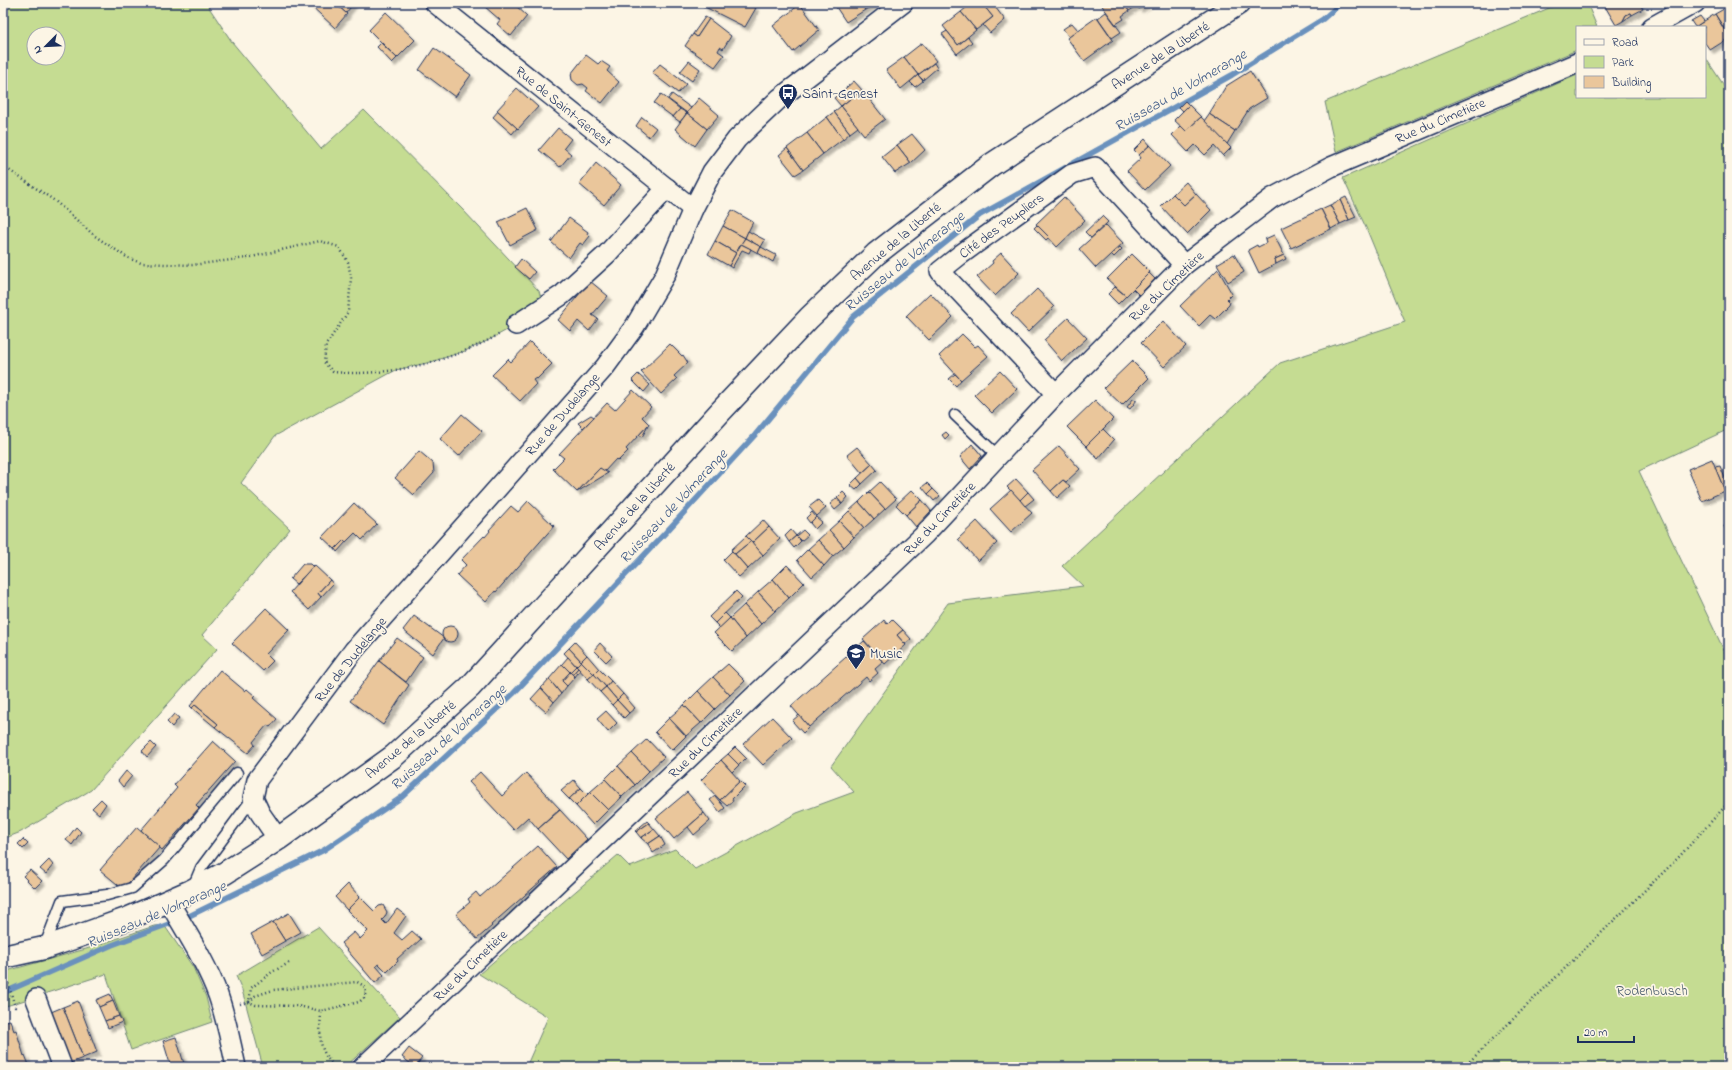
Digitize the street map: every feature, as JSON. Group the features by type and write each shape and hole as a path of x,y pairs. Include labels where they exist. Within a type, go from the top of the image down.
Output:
{"main road":[{"name":"Avenue de la Liberté","path":"4,964 169,902 226,873 278,840 394,756 470,687 721,411 809,318 876,254 991,164 1239,3"}],"street":[{"name":"Rue de Saint-Genest","path":"435,3 693,209"},
{"name":"Rue de Dudelange","path":"253,798 257,780 354,650 605,367 635,326 665,275 693,209 712,172 737,139 780,98 903,3"},
{"path":"1654,26 1695,3"},
{"name":"Rue du Cimetière","path":"363,1067 926,534 1056,394 1184,265 1272,198 1331,167 1576,63"},
{"name":"Cité des Peupliers","path":"940,271 1072,174 1095,167 1184,265"},
{"path":"516,324 562,295 607,254 667,188"},
{"path":"940,271 1056,394"},
{"path":"253,798 260,813 278,840"},
{"path":"169,902 204,964 223,1010 236,1067"},
{"path":"36,999 62,1067"}],"lane":[{"path":"955,415 998,456"},
{"path":"44,948 62,901 107,894 132,888 164,860 237,773"},
{"path":"191,891 201,868 253,798"}],"path":[{"path":"3,166 55,201 94,236 128,258 141,263 170,265 208,263 247,258 320,241 339,247 348,262 351,278 348,312 326,345 324,362 333,372 363,374 396,370 431,362 480,344 516,324"},
{"path":"904,232 940,271"},
{"path":"1464,1067 1678,858 1729,802"},
{"path":"248,1002 251,988 272,972 289,963"},
{"path":"4,964 12,998"},
{"path":"223,1010 248,1002 255,996 273,990 357,982 364,986 366,992 364,998 359,1002 321,1011 298,1006 256,1005 248,1002"},
{"path":"321,1011 320,1040 329,1061 335,1067"}],"green space":[{"path":"3,3 206,3 232,42 321,149 364,110 463,210 539,291 541,298 516,325 487,341 465,351 431,362 396,370 275,436 241,483 290,529 202,635 217,649 91,790 21,832 3,839"},
{"path":"1561,3 1587,3 1597,26 1576,26 1576,50 1336,152 1325,102"},
{"name":"Rodenbusch","path":"1706,58 1729,93 1729,429 1639,471 1729,661 1729,1067 526,1067 548,1017 479,974 618,855 630,867 675,849 695,869 797,813 854,792 831,766 948,603 1083,586 1062,566 1280,363 1405,322 1367,230 1343,178 1576,75 1576,98 1706,98"},
{"path":"164,925 193,967 206,997 212,1022 131,1050 106,974 3,1007 3,972 86,949 154,926"},
{"path":"318,927 400,1017 345,1067 263,1067 242,990 236,976"}],"building":[{"path":"308,3 335,3 347,14 335,28"},
{"path":"335,3 354,3 346,13"},
{"path":"487,3 513,3 527,16 511,36 497,24 500,20 484,6"},
{"path":"705,3 746,3 756,8 745,27 703,6"},
{"path":"860,3 865,10 846,22 834,4"},
{"path":"860,3 875,3 875,4 865,10"},
{"path":"972,3 982,3 993,17 976,30 961,12"},
{"path":"988,3 992,3 1005,20 990,33 983,25 993,17 984,6"},
{"path":"1100,3 1124,3 1129,11 1122,16 1124,19 1116,24 1117,26"},
{"path":"1124,3 1148,4 1139,9 1137,6 1129,11"},
{"path":"1603,3 1639,3 1643,9 1632,15 1631,13 1626,15 1623,21 1616,25"},
{"path":"800,4 819,30 793,52 773,26"},
{"path":"1729,6 1729,36 1715,14"},
{"path":"386,12 415,40 397,58 369,30"},
{"path":"961,12 976,30 958,45 943,26"},
{"path":"1106,12 1121,32 1112,38 1098,18"},
{"path":"1631,13 1632,15 1623,21 1626,15"},
{"path":"1715,14 1729,38 1710,50 1706,44 1706,26 1697,26"},
{"path":"1700,16 1704,21 1694,26 1691,21"},
{"path":"705,17 709,19 697,37 693,34"},
{"path":"1097,17 1113,40 1084,61 1067,38"},
{"path":"709,19 731,36 723,49 720,47 718,51 724,55 715,67 685,46 693,34 697,37"},
{"path":"1072,23 1078,30 1069,37 1063,29"},
{"path":"947,31 958,45 968,37 972,42 957,54 942,34"},
{"path":"381,43 397,58 392,63 377,47"},
{"path":"922,43 936,61 918,75 904,57"},
{"path":"434,48 471,75 455,97 419,70"},
{"path":"586,55 598,64 601,61 610,67 607,71 619,82 602,103 586,91 588,88 583,84 578,85 572,80 571,74"},
{"path":"904,57 918,75 901,89 886,70"},
{"path":"689,61 700,69 692,81 680,72"},
{"path":"934,63 937,68 923,80 918,75"},
{"path":"660,64 686,84 678,93 652,73"},
{"path":"1250,71 1267,98 1249,109 1235,131 1209,114 1226,86"},
{"path":"918,75 923,81 915,87 910,82"},
{"path":"854,81 862,90 841,106 834,98"},
{"path":"517,88 538,107 518,129 497,110"},
{"path":"862,90 885,119 864,135 841,106"},
{"path":"661,94 680,109 673,117 654,103"},
{"path":"672,94 691,108 687,113 668,99"},
{"path":"699,98 719,115 707,129 687,113"},
{"path":"1185,101 1189,105 1183,111 1179,107"},
{"path":"1189,105 1201,117 1186,131 1174,120"},
{"path":"841,106 858,127 850,133 834,112"},
{"path":"680,109 687,113 680,122 673,117"},
{"path":"498,111 517,128 512,134 493,117"},
{"path":"834,112 850,133 843,139 827,117"},
{"path":"687,113 707,129 695,146 675,129"},
{"path":"1209,114 1235,131 1227,144 1204,121"},
{"path":"642,117 656,128 649,137 636,126"},
{"path":"827,117 843,139 823,154 807,133"},
{"path":"1201,117 1231,148 1223,156 1214,146 1205,155 1195,145 1188,152 1172,135 1181,126 1186,131"},
{"path":"558,128 571,139 564,148 571,154 560,167 539,150"},
{"path":"807,133 823,154 803,170 787,148"},
{"path":"912,134 925,150 911,163 897,145"},
{"path":"1145,139 1150,145 1139,155 1134,150"},
{"path":"897,145 911,163 895,173 882,157"},
{"path":"1150,145 1170,166 1145,190 1127,171 1141,158 1139,155"},
{"path":"787,148 803,170 795,175 779,155"},
{"path":"596,163 621,185 604,205 579,184"},
{"path":"1186,182 1196,194 1184,205 1173,194"},
{"path":"1173,194 1184,205 1196,194 1211,210 1187,234 1161,206"},
{"path":"1064,197 1085,220 1057,247 1036,224"},
{"path":"1346,197 1356,217 1349,220 1340,200"},
{"path":"1340,200 1349,220 1340,224 1330,205"},
{"path":"1330,205 1340,224 1331,229 1321,209"},
{"path":"527,208 538,230 510,245 498,222"},
{"path":"1321,209 1331,229 1291,248 1281,228"},
{"path":"732,210 753,222 745,238 723,226"},
{"path":"1102,216 1108,222 1091,238 1085,232"},
{"path":"569,218 588,232 587,234 590,236 583,245 580,243 569,258 551,242"},
{"path":"1037,225 1049,237 1046,240 1034,228"},
{"path":"1106,225 1123,243 1096,268 1079,249"},
{"path":"723,226 745,238 736,253 715,241"},
{"path":"748,231 765,240 761,247 745,238"},
{"path":"1274,235 1284,255 1275,259 1276,264 1259,273 1248,250 1257,245 1258,247 1266,243 1265,239"},
{"path":"745,238 761,247 758,253 741,244"},
{"path":"715,241 736,253 729,266 708,254"},
{"path":"741,244 751,249 749,253 742,250 732,268 729,266"},
{"path":"761,247 776,255 773,262 758,253"},
{"path":"1120,247 1122,249 1114,257 1111,254"},
{"path":"1001,253 1019,273 995,296 977,277 993,263 992,261"},
{"path":"1132,254 1150,272 1126,296 1107,279"},
{"path":"1234,254 1244,272 1228,282 1217,264"},
{"path":"1284,255 1286,259 1276,264 1275,259"},
{"path":"521,259 535,272 529,279 515,267"},
{"path":"1218,269 1232,294 1227,299 1230,302 1229,305 1215,319 1210,315 1199,326 1180,306"},
{"path":"1149,273 1155,279 1139,295 1133,289"},
{"path":"590,281 608,296 592,315 598,319 589,331 578,321 570,331 558,320"},
{"path":"1115,287 1126,296 1118,304 1108,294"},
{"path":"1037,289 1054,307 1028,332 1011,314"},
{"path":"930,293 953,317 929,340 906,316"},
{"path":"1068,318 1087,338 1062,361 1044,340"},
{"path":"1163,321 1186,346 1164,367 1141,343"},
{"path":"962,334 975,347 978,345 988,356 961,380 939,356"},
{"path":"530,342 552,364 537,379 536,378 533,380 536,384 520,401 492,375 508,359 511,362"},
{"path":"670,344 682,356 683,355 688,363 674,376 677,379 661,394 641,372"},
{"path":"1133,360 1133,362 1149,378 1122,405 1104,388"},
{"path":"1000,371 1017,389 992,413 974,395"},
{"path":"638,374 650,385 644,392 632,380"},
{"path":"955,374 961,380 956,386 949,379"},
{"path":"633,390 651,407 642,417 649,424 626,449 628,451 618,461 616,459 604,472 600,468 577,492 553,469 564,458 559,454 607,403 615,410"},
{"path":"1133,399 1137,400 1130,409 1127,407"},
{"path":"1095,400 1113,419 1086,446 1067,427"},
{"path":"462,414 482,431 459,456 440,439"},
{"path":"591,415 594,417 583,428 578,423"},
{"path":"649,424 642,437 639,435"},
{"path":"1103,429 1114,440 1098,459 1086,446"},
{"path":"946,432 949,435 945,439 942,435"},
{"path":"972,444 982,456 970,469 960,457"},
{"path":"1059,446 1080,469 1066,482 1063,480 1051,491 1032,470"},
{"path":"857,447 872,464 862,473 847,455"},
{"path":"419,451 433,463 434,473 414,495 395,478"},
{"path":"1712,459 1725,491 1702,501 1688,469"},
{"path":"872,464 877,470 862,484 857,478"},
{"path":"1720,466 1729,490 1725,491 1715,467"},
{"path":"600,468 608,473 577,492"},
{"path":"857,478 862,484 856,490 850,485"},
{"path":"1016,479 1028,492 1020,500 1007,487"},
{"path":"1063,480 1070,486 1057,498 1051,491"},
{"path":"880,482 896,499 885,509 869,492"},
{"path":"927,483 933,489 928,494 922,487"},
{"path":"933,489 940,496 934,501 928,494"},
{"path":"912,490 922,500 906,515 896,505"},
{"path":"1011,490 1032,513 1011,532 990,509"},
{"path":"843,492 848,497 842,504 837,498"},
{"path":"869,492 885,509 874,519 859,502"},
{"path":"1028,492 1034,499 1025,506 1020,500"},
{"path":"837,498 842,504 835,510 830,504"},
{"path":"818,500 826,508 817,516 809,507"},
{"path":"922,500 931,511 916,527 906,515"},
{"path":"528,501 554,526 486,602 457,575 466,565 461,560 484,536 485,537 490,531 489,530 511,506 518,512"},
{"path":"859,502 874,519 864,528 849,511"},
{"path":"354,503 377,524 362,540 355,533 346,542 344,540 335,549 322,537"},
{"path":"849,511 864,528 854,537 839,521"},
{"path":"812,512 816,517 810,523 806,518"},
{"path":"816,517 822,522 815,529 810,523"},
{"path":"763,520 769,527 752,543 746,536"},
{"path":"839,521 854,537 844,547 829,530"},
{"path":"977,521 997,543 978,561 958,539"},
{"path":"1729,524 1729,536 1724,526"},
{"path":"769,527 780,539 763,555 752,543"},
{"path":"791,530 796,536 789,542 785,536"},
{"path":"803,530 808,535 801,541 796,536"},
{"path":"829,530 844,547 833,556 818,540"},
{"path":"746,536 751,541 735,554 731,550"},
{"path":"796,536 801,541 794,548 789,542"},
{"path":"344,540 346,542 337,552 335,549"},
{"path":"818,540 833,556 824,566 808,549"},
{"path":"751,541 763,555 748,569 735,554"},
{"path":"808,549 824,566 812,577 797,560"},
{"path":"732,551 748,569 739,577 723,560"},
{"path":"303,564 310,564 313,567 296,584 290,579"},
{"path":"314,565 330,580 318,593 321,597 309,610 290,592"},
{"path":"787,565 804,583 789,598 773,579"},
{"path":"773,579 789,598 775,611 758,592"},
{"path":"330,580 333,584 321,597 318,593"},
{"path":"736,591 742,597 715,623 709,617"},
{"path":"758,592 775,611 761,624 744,605"},
{"path":"744,605 761,624 746,638 730,618"},
{"path":"266,608 289,630 266,654 273,661 263,671 232,643"},
{"path":"725,613 730,618 720,628 715,623"},
{"path":"414,616 444,638 433,654 403,630"},
{"path":"730,618 746,638 732,651 714,633"},
{"path":"892,619 903,630 897,635 906,645 885,664 863,639 884,620 887,624"},
{"path":"450,626 456,628 458,634 456,640 450,642 444,640 442,634 444,628"},
{"path":"903,630 911,639 905,644 897,635"},
{"path":"397,638 423,657 406,682 379,661"},
{"path":"864,641 883,662 875,669 878,673 869,681 866,677 809,727 791,706"},
{"path":"575,642 587,655 581,661 569,648"},
{"path":"600,643 612,656 606,662 594,650"},
{"path":"569,648 581,661 576,666 564,653"},
{"path":"587,655 599,669 594,674 581,661"},
{"path":"568,657 576,666 570,672 562,664"},
{"path":"379,661 409,685 383,725 350,701"},
{"path":"581,661 594,674 588,679 576,666"},
{"path":"562,664 570,672 562,681 567,686 561,694 549,679"},
{"path":"728,664 745,681 730,695 713,677"},
{"path":"576,666 578,668 572,675 570,672"},
{"path":"578,668 580,670 575,677 572,675"},
{"path":"599,669 611,681 606,687 594,674"},
{"path":"220,670 245,691 247,689 255,696 253,698 277,719 270,727 267,725 253,742 255,745 248,753 215,727 218,724 195,705 192,708 190,706"},
{"path":"570,672 575,677 567,686 562,681"},
{"path":"594,674 606,687 600,692 588,679"},
{"path":"713,677 730,695 715,709 698,691"},
{"path":"549,679 561,694 554,702 541,688"},
{"path":"611,681 623,694 617,700 606,687"},
{"path":"606,687 617,700 612,705 600,692"},
{"path":"541,688 554,702 546,712 531,699"},
{"path":"698,691 715,709 701,723 684,705"},
{"path":"623,694 635,708 629,713 617,700"},
{"path":"617,700 629,713 624,718 612,705"},
{"path":"195,705 218,724 215,727 192,708"},
{"path":"684,705 701,723 686,736 669,718"},
{"path":"606,711 617,723 608,732 597,719"},
{"path":"174,714 179,718 172,727 167,722"},
{"path":"799,715 809,727 803,733 792,721"},
{"path":"772,717 792,738 763,765 743,744"},
{"path":"669,718 686,736 672,750 655,732"},
{"path":"647,739 664,757 649,771 632,753"},
{"path":"213,741 235,761 196,805 199,808 162,850 141,830 177,788 174,785"},
{"path":"151,742 156,747 147,757 142,751"},
{"path":"735,747 746,758 739,765 728,754"},
{"path":"632,753 649,771 635,785 618,766"},
{"path":"728,754 739,765 732,772 721,760"},
{"path":"721,760 740,781 720,800 701,780"},
{"path":"618,766 635,785 622,797 605,779"},
{"path":"126,771 132,776 123,787 118,781"},
{"path":"480,772 502,796 526,773 560,809 538,829 528,817 514,830 469,782"},
{"path":"605,779 622,797 608,810 590,792"},
{"path":"574,780 581,788 569,799 561,791"},
{"path":"740,781 745,786 727,806 720,800"},
{"path":"581,788 588,795 576,806 569,799"},
{"path":"590,792 608,810 593,825 576,806"},
{"path":"687,792 704,813 674,839 656,818"},
{"path":"715,796 725,808 720,812 710,800"},
{"path":"101,799 106,804 99,814 92,808"},
{"path":"560,810 587,839 566,859 538,829"},
{"path":"704,813 710,821 694,835 688,827"},
{"path":"647,821 649,823 636,832 635,831"},
{"path":"649,823 654,829 641,838 636,832"},
{"path":"76,827 81,832 72,845 66,840"},
{"path":"137,827 160,847 123,889 100,870"},
{"path":"654,829 660,836 648,844 641,838"},
{"path":"660,836 665,845 653,853 648,844"},
{"path":"23,839 28,844 23,849 18,844"},
{"path":"538,846 557,867 477,939 456,914 470,902 468,899 476,892 480,897"},
{"path":"49,860 53,865 46,874 40,869"},
{"path":"30,870 42,881 35,888 23,876"},
{"path":"348,884 360,897 347,910 335,897"},
{"path":"360,897 374,911 379,906 383,905 387,912 382,920 386,924 397,909 406,916 394,933 402,940 412,931 421,939 397,959 398,961 387,972 379,964 376,966 384,975 375,983 341,943 354,932 360,939 368,931 347,910"},
{"path":"289,913 301,932 285,941 273,922"},
{"path":"273,922 285,941 262,954 251,934"},
{"path":"110,994 113,1001 99,1007 96,1000"},
{"path":"78,1001 97,1052 83,1058 63,1007"},
{"path":"113,1001 119,1016 105,1021 99,1007"},
{"path":"63,1007 83,1058 70,1063 51,1012"},
{"path":"119,1016 122,1022 108,1028 105,1021"},
{"path":"10,1020 14,1031 16,1030 24,1056 25,1055 29,1065 27,1065 28,1067 3,1067 3,1022"},
{"path":"176,1037 185,1067 171,1067 163,1041"},
{"path":"409,1048 422,1058 415,1067 402,1057"}],"waterway":[{"name":"Ruisseau de Volmerange","path":"3,993 112,945 185,918 324,850 402,797 513,694 667,531 755,435 853,317 980,215 1232,75 1323,19 1341,3"}],"place":[{"name":"Saint-Genest","path":"788,110"},
{"name":"Music","path":"856,670"}]}
